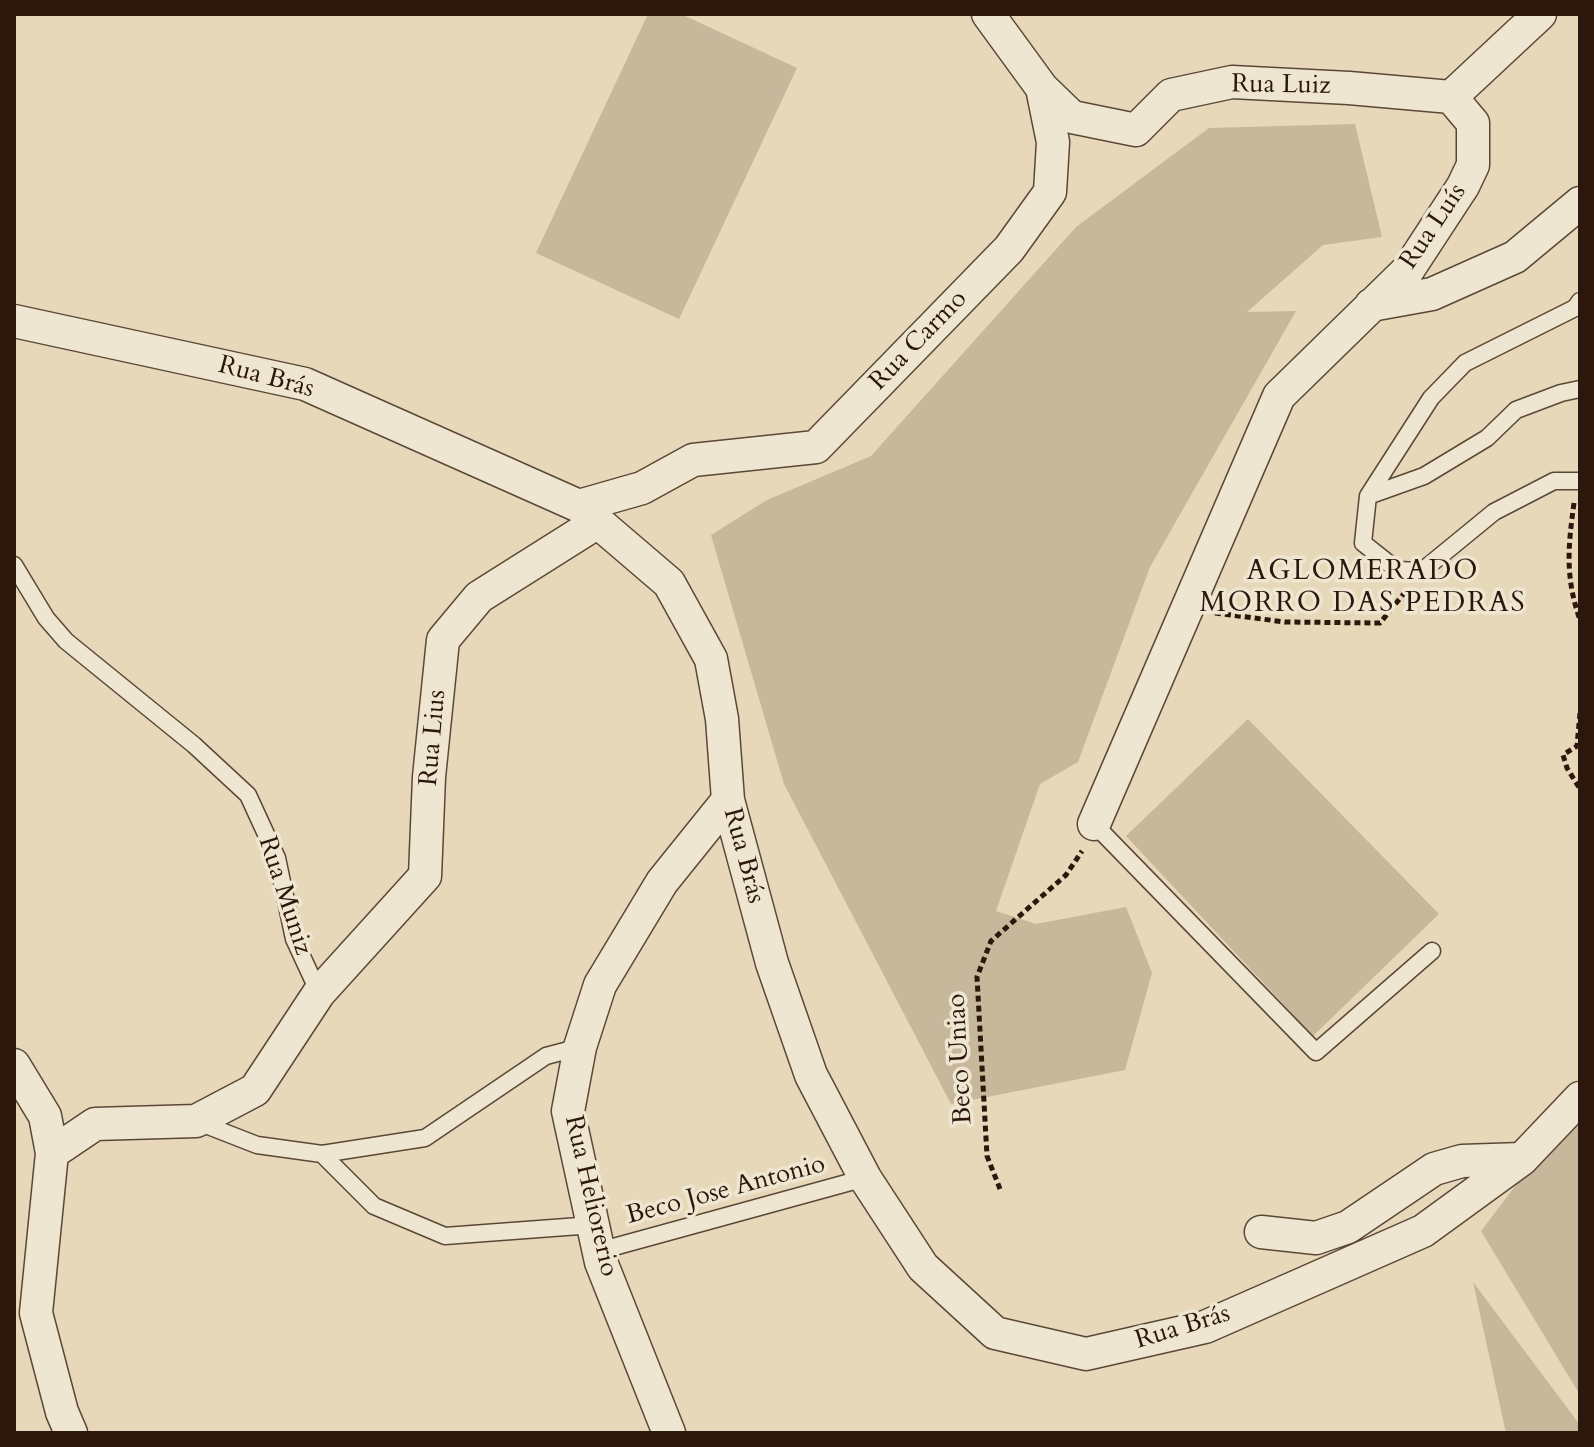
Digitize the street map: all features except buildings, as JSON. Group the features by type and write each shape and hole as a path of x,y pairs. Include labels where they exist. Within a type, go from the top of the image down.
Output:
{"street":[{"name":"Rua Carmo","path":"588,514 693,460 816,447 1009,249 1050,192 1053,142 1042,88 988,14"},
{"path":"1451,97 1540,14"},
{"name":"Rua Luiz","path":"1042,88 1072,117 1136,130 1171,95 1232,82 1451,97"},
{"name":"Rua Luís","path":"1094,824 1279,396 1408,270 1463,186 1473,165 1473,123 1451,97"},
{"path":"1371,305 1432,294 1515,257 1580,203"},
{"name":"Rua Brás","path":"14,321 305,384 588,514 669,583 711,659 722,719 728,800 772,963 811,1075 865,1178 923,1267 995,1333 1086,1354 1205,1327 1423,1231 1522,1159 1580,1098"},
{"name":"Rua Lius","path":"319,993 425,876 429,777 443,640 479,597 588,514"},
{"name":"Rua Heliorerio","path":"669,1433 601,1262 568,1111 580,1047 600,985 662,882 728,800"},
{"path":"52,1153 95,1124 196,1121 255,1090 319,993"},
{"path":"14,1065 45,1116 52,1153 36,1313 62,1412 71,1433"},
{"path":"1261,1232 1316,1238 1348,1227 1434,1169 1462,1161 1522,1159"}],"lane":[{"path":"1579,481 1554,481 1494,512 1422,571 1397,570 1363,543 1368,496 1431,398 1465,363 1575,308 1580,301"},
{"path":"1368,496 1424,476 1487,438 1516,410 1580,389"},
{"name":"Rua Muniz","path":"14,565 46,618 66,641 194,745 248,795 277,858 294,939 319,993"},
{"path":"1094,824 1316,1052 1432,951"},
{"path":"196,1121 257,1145 322,1154 425,1138 546,1056 580,1047"},
{"name":"Beco Jose Antonio","path":"322,1154 374,1206 445,1236 596,1238 865,1178"}],"path":[{"path":"1579,481 1567,566 1571,594 1580,620"},
{"path":"1187,609 1285,622 1380,623 1422,571"},
{"path":"1580,713 1577,746 1563,755 1580,789"},
{"name":"Beco Uniao","path":"1000,1189 987,1156 977,977 991,941 1066,875 1085,847 1094,824"}],"shaded area":[{"path":"648,14 681,14 797,68 679,319 536,253"},
{"path":"1355,124 1382,237 1323,245 1247,312 1296,311 1150,567 1078,762 1040,784 996,911 1036,924 1126,907 1152,973 1125,1070 951,1104 784,784 711,535 767,500 871,456 1076,227 1209,128"},
{"path":"1248,719 1439,914 1313,1036 1126,836"},
{"path":"1580,1101 1580,1395 1481,1231"},
{"path":"1473,1282 1580,1425 1580,1433 1506,1433"}],"district":[{"name":"AGLOMERADO MORRO DAS PEDRAS","path":"1363,589"}]}
